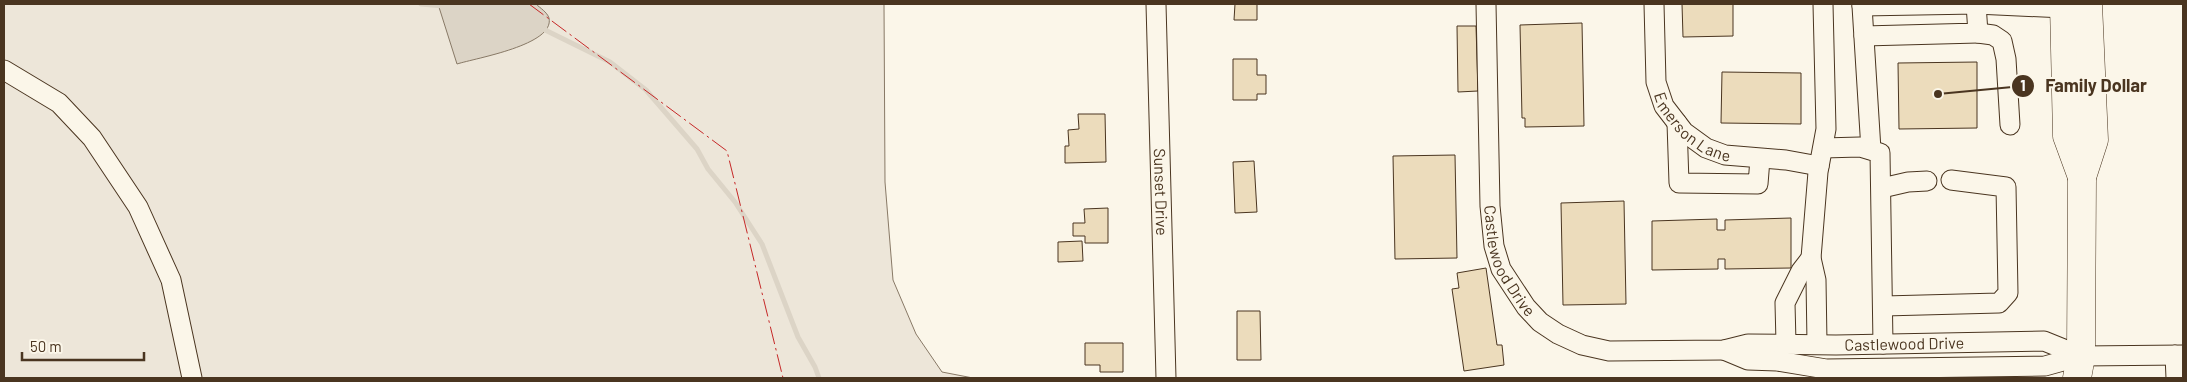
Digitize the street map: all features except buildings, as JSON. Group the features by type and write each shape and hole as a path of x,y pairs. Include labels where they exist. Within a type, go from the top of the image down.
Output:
{"highway":[{"path":"2072,5 2067,136 2082,177 2083,371"}],"street":[{"name":"Sunset Drive","path":"1156,4 1166,378"},
{"name":"Castlewood Drive","path":"1486,4 1491,230 1501,269 1513,289 1540,322 1582,345 1610,351 1724,350 1748,344 2044,341 2083,371"},
{"name":"Emerson Lane","path":"1654,4 1656,82 1664,106 1684,132 1706,148 1725,155 1760,160 1786,160 1819,166"},
{"path":"1795,371 1816,280 1810,258 1819,166 1826,129 1823,4"},
{"path":"1976,4 1978,33"},
{"path":"1871,150 1862,5 2072,5"},
{"path":"1864,36 1978,33 1993,35 2002,41 2006,59 2010,124"},
{"path":"4,70 59,103 92,138 138,207 170,280 192,378"},
{"path":"1677,123 1679,184 1758,184 1760,160"},
{"path":"1823,148 1860,147 1880,154 1884,306 1883,344"},
{"path":"1884,306 1999,303 2008,293 2006,187 1951,180"},
{"path":"1882,188 1908,182 1927,181"},
{"path":"1801,343 1785,303 1810,258"},
{"name":"Castlewood Drive","path":"1724,350 1748,360 1795,371 2045,366 2083,371 2179,355"},
{"path":"2176,378 2179,355"}],"shaded area":[{"path":"4,4 884,4 885,182 893,280 916,334 942,372 973,378 4,378"},
{"path":"438,4 536,4 548,16 548,27 540,36 528,43 457,64"}],"waterway":[{"path":"421,4 443,6"},
{"path":"541,28 610,62 646,90 697,149 708,169 735,202 762,244 798,337 819,378"}],"power":[{"path":"529,4 727,151 783,378"}],"place":[{"name":"Family Dollar","path":"1938,94"}]}
